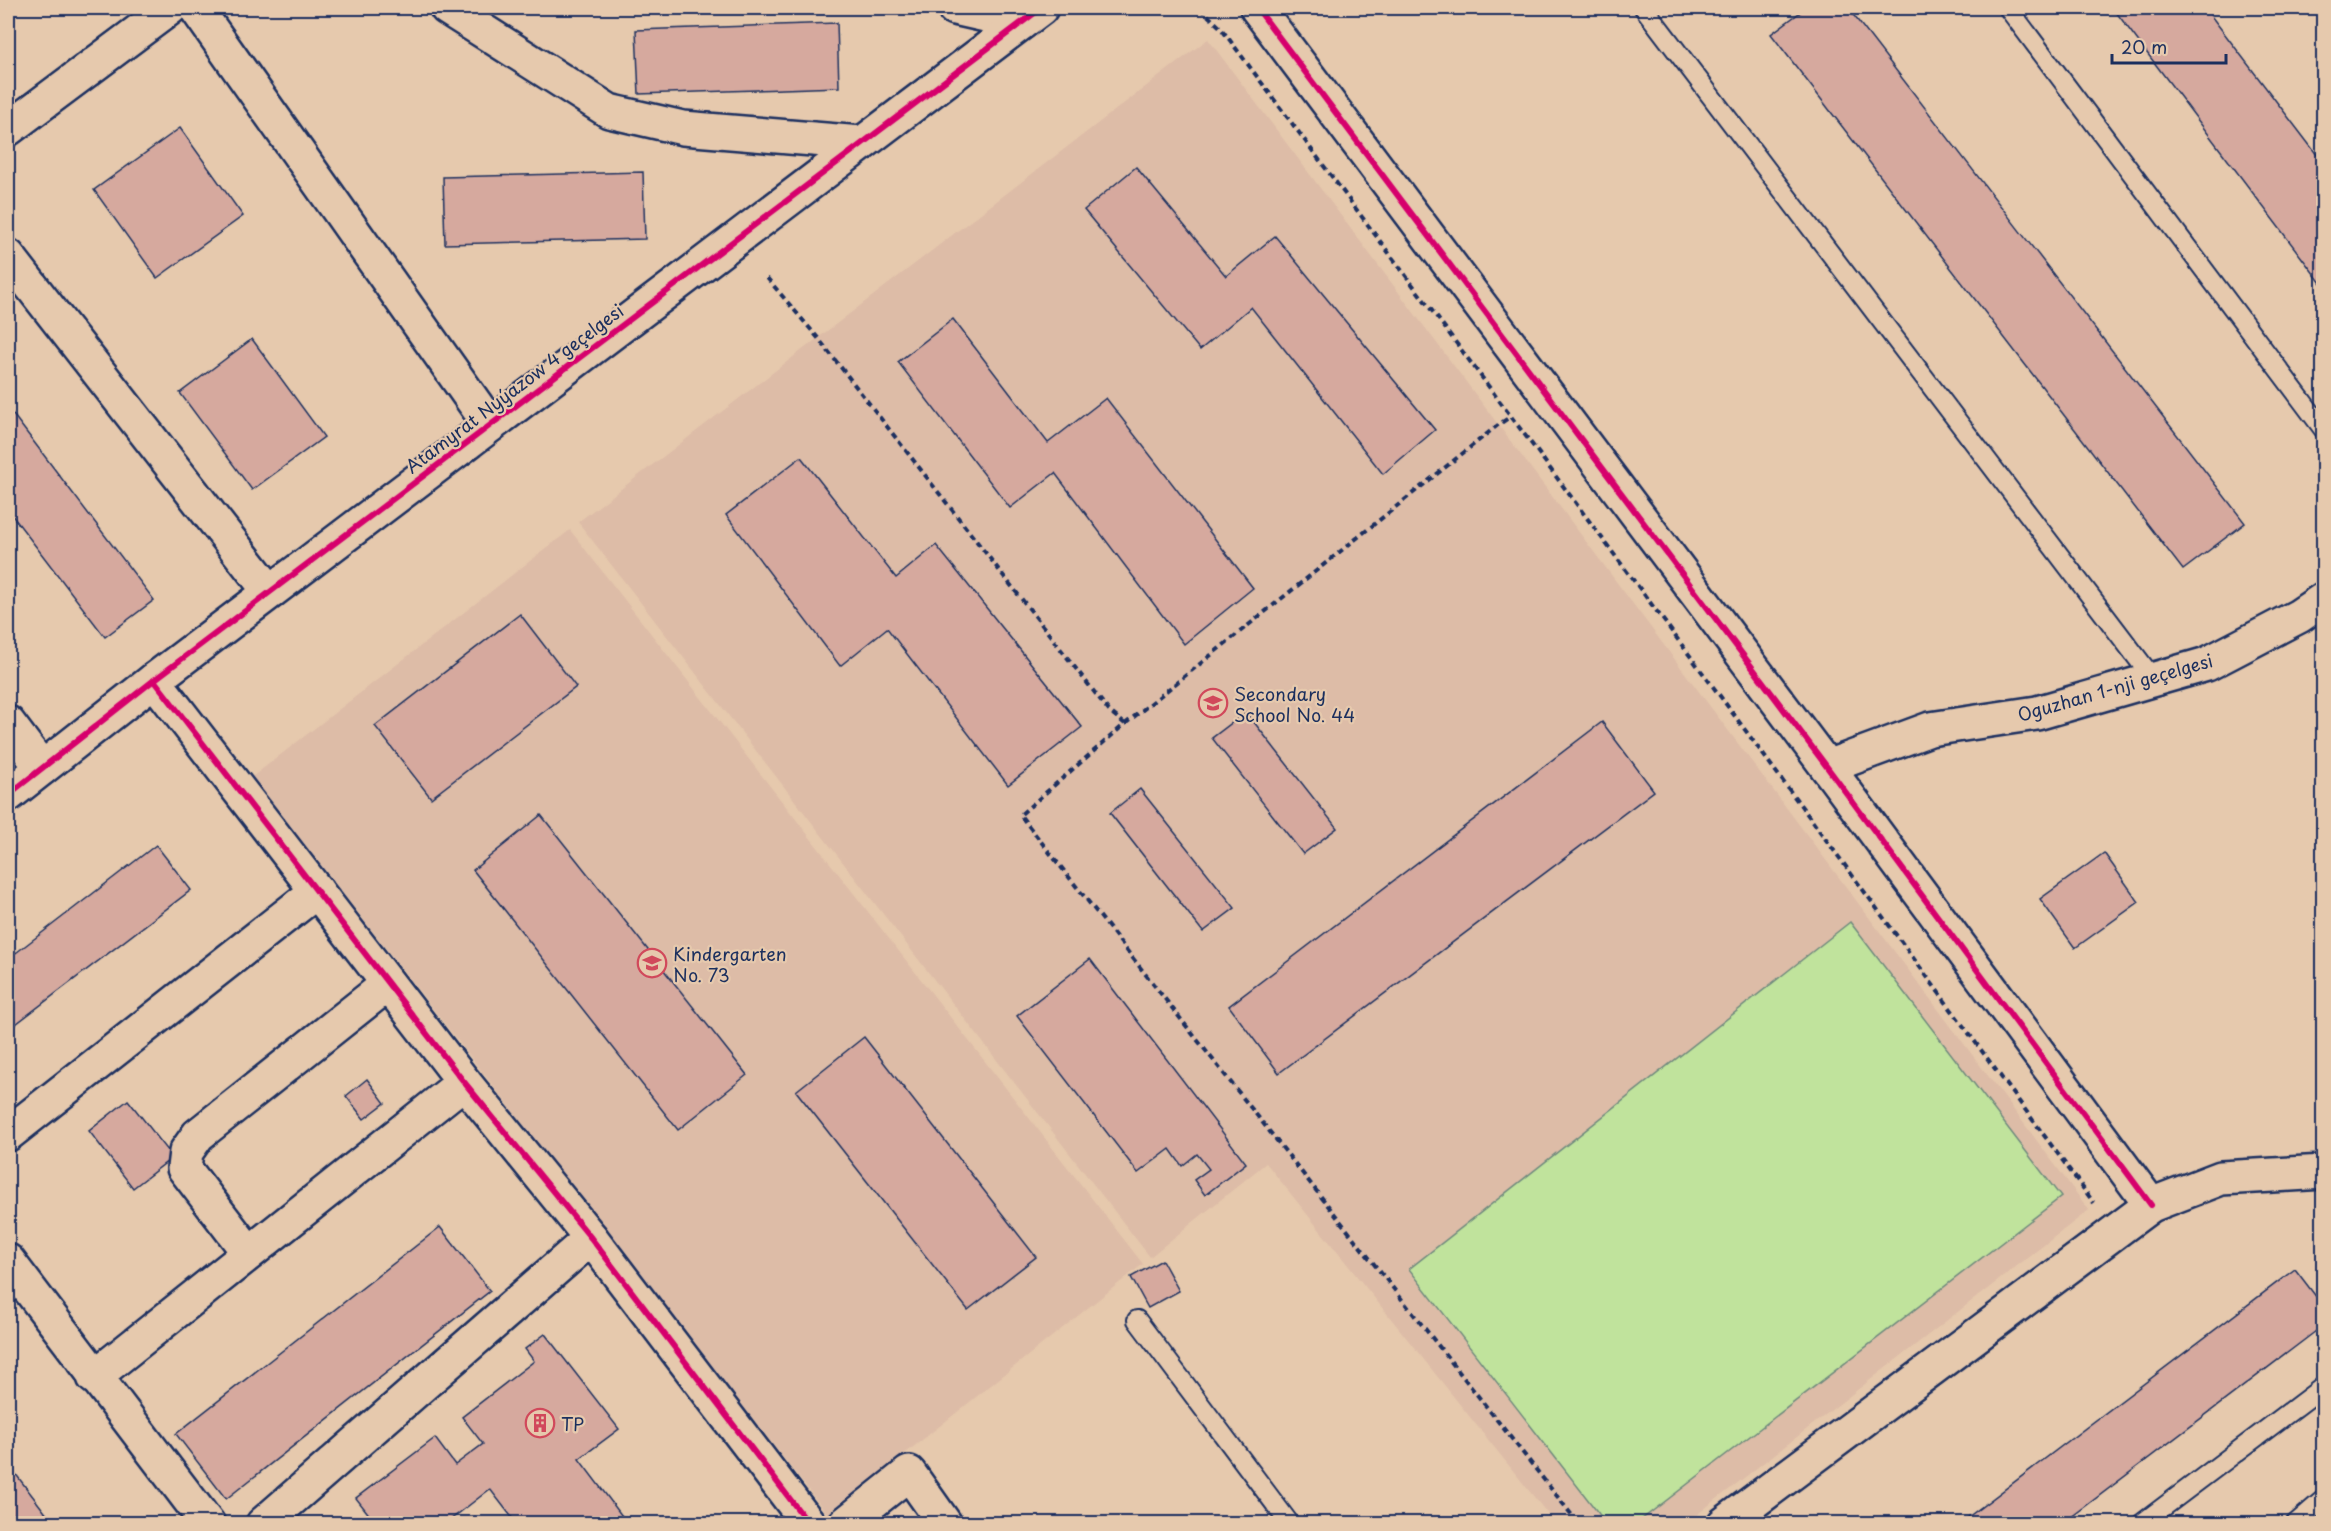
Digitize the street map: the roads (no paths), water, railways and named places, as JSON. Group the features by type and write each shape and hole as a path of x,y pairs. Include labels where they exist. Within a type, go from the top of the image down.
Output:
{"street":[{"path":"8,129 170,8"},
{"path":"195,8 490,425"},
{"path":"447,8 609,111 683,128 861,143"},
{"path":"954,8 1031,15"},
{"path":"1257,8 1827,767 2151,1205"},
{"name":"Atamyrat Nyýazow 4 geçelgesi","path":"8,795 154,680 1031,15"},
{"path":"8,256 270,592"},
{"name":"Oguzhan 1-nji geçelgesi","path":"1827,767 1930,729 2037,713 2207,664 2300,616 2324,600"},
{"path":"154,680 464,1082 591,1238 809,1524"},
{"path":"8,723 42,768"},
{"path":"8,1134 317,891"},
{"path":"249,1253 184,1168 186,1152 198,1135 388,984"},
{"path":"94,1377 464,1082"},
{"path":"1724,1524 2151,1205 2221,1178 2324,1172"},
{"path":"262,1524 591,1238"},
{"path":"8,1261 208,1524"},
{"path":"845,1524 909,1473 945,1524"}],"lane":[{"path":"1644,8 2154,680"},
{"path":"2008,8 2324,429"},
{"path":"1137,1320 1290,1524"},
{"path":"2141,1524 2324,1386"},
{"path":"2295,1524 2324,1499"}],"place":[{"name":"Secondary School No. 44","path":"1213,703"},
{"name":"Kindergarten No. 73","path":"652,963"},
{"name":"TP","path":"540,1423"}]}
